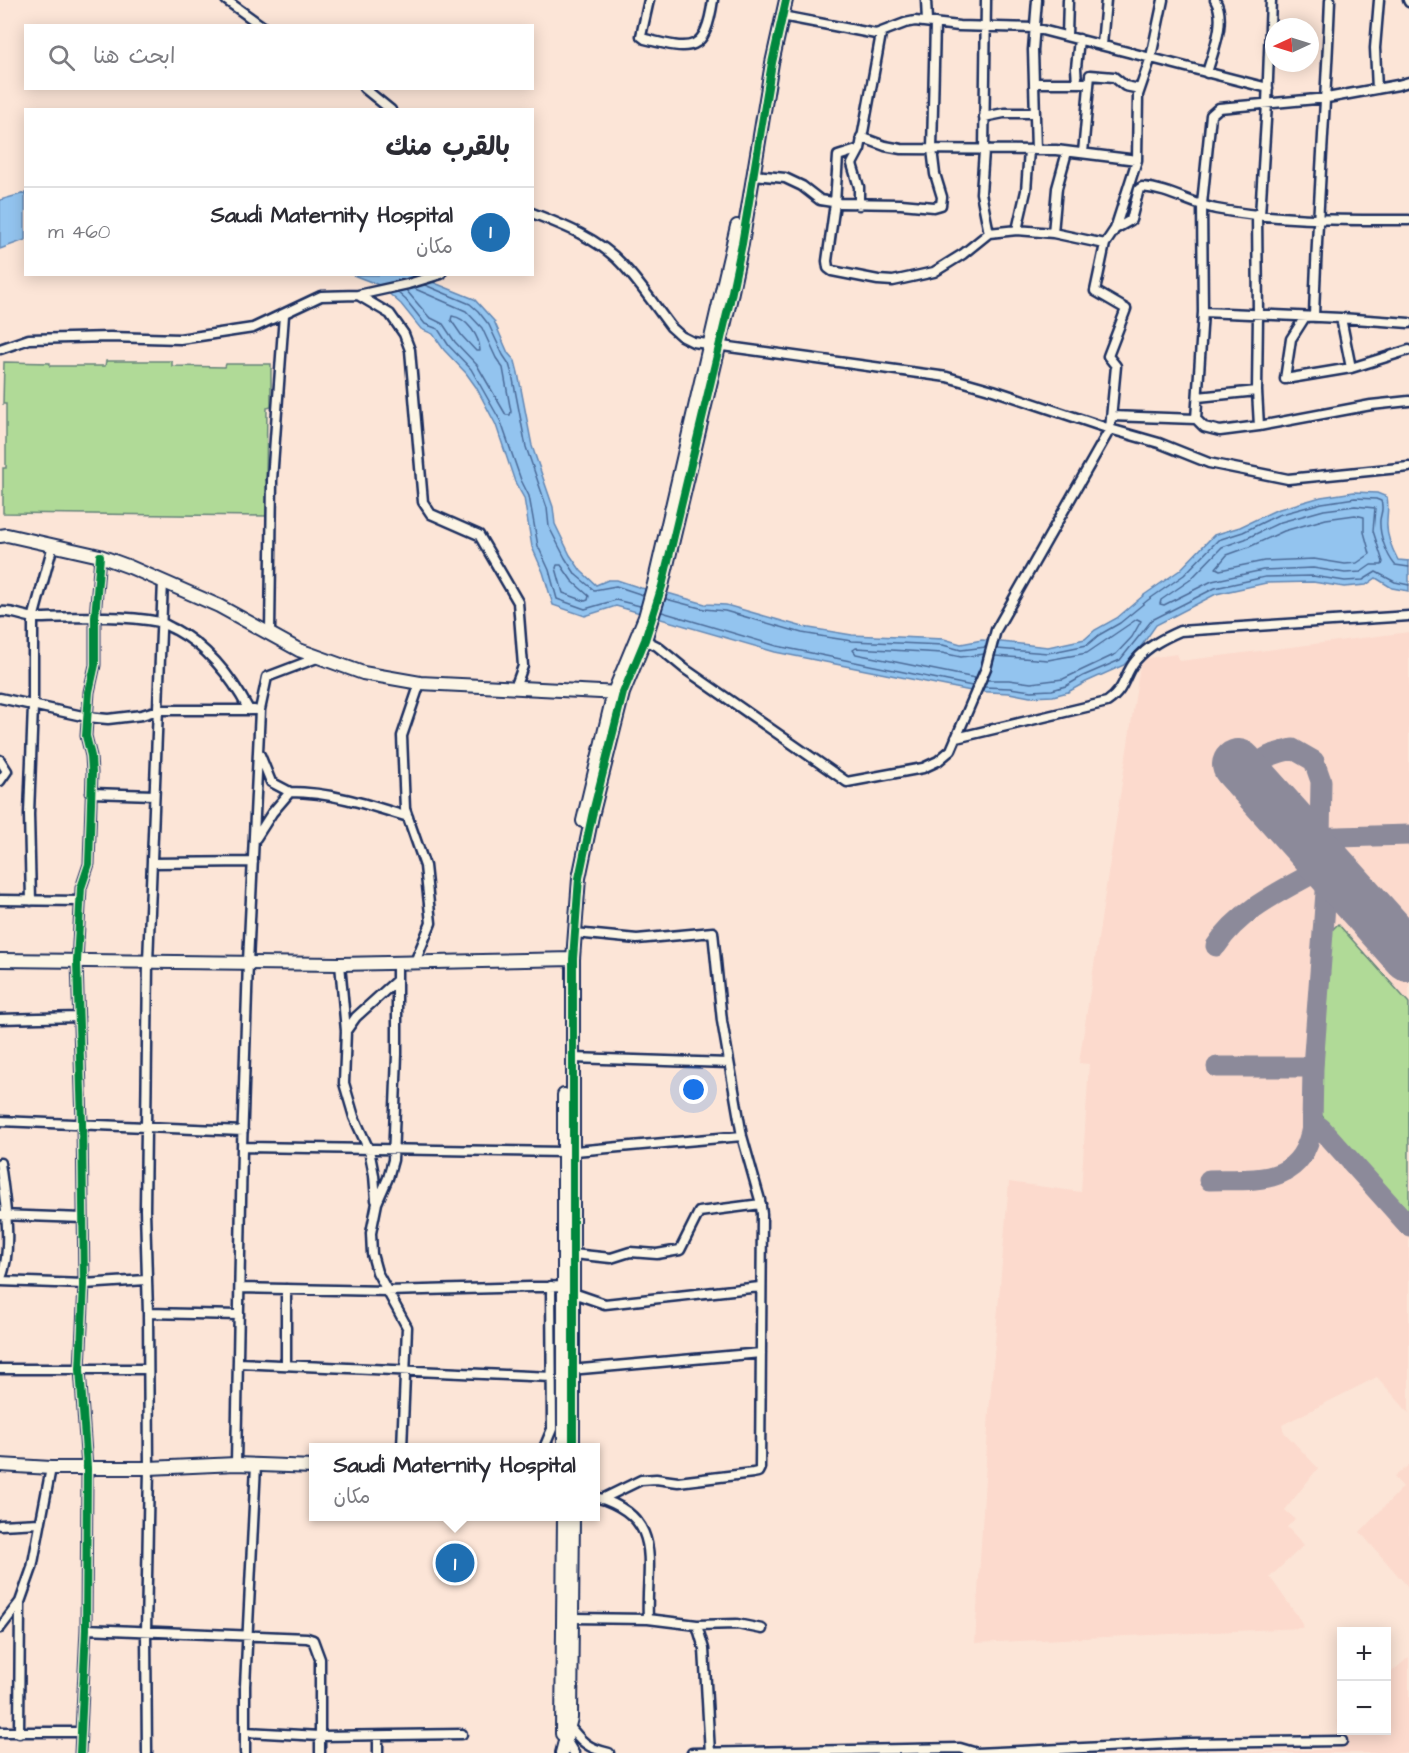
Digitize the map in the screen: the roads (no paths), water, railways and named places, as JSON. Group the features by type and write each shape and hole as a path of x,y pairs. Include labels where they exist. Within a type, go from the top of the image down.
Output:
{"street":[{"path":"226,0 259,24"},
{"path":"649,0 641,36 676,46 692,45 706,33 710,23 713,0"},
{"path":"573,1443 569,1370 568,1152 568,958 572,877 584,815 618,692 648,618 658,585 713,346 737,228 777,0"},
{"path":"713,346 742,244 772,63 786,0"},
{"path":"754,175 785,178 802,186 820,200 835,203 934,207 941,205 942,197 935,174 932,150 931,22 926,0"},
{"path":"986,0 984,151 981,193 989,233"},
{"path":"1017,231 1033,150 1034,28 1037,0"},
{"path":"1067,36 1068,0"},
{"path":"1102,45 1106,0"},
{"path":"645,640 657,646 685,669 847,782 923,768 938,761 951,750 986,668 996,630 1110,429 1116,366 1108,356 1126,309 1125,306 1095,291 1106,244 1115,229 1137,160 1137,103 1151,57 1163,0"},
{"path":"1207,73 1220,22 1219,9 1215,0"},
{"path":"1259,426 1257,391 1258,214 1268,88 1271,0"},
{"path":"1330,0 1327,98 1309,317 1291,339 1285,379 1351,368 1409,350"},
{"path":"1377,89 1375,48 1379,0"},
{"path":"782,16 881,34 905,23 931,22 959,26 1034,28 1268,88"},
{"path":"859,205 858,187 852,164 860,149 881,34"},
{"path":"1077,83 1079,39"},
{"path":"1083,153 1090,75 1111,76 1117,78 1125,86 1140,89"},
{"path":"1409,81 1327,98 1219,108 1211,115 1202,204 1203,312 1197,418 1204,427 1220,431 1371,405 1409,401"},
{"path":"1034,83 1089,83"},
{"path":"366,90 389,108"},
{"path":"984,117 1010,113 1035,113"},
{"path":"861,137 901,149 1033,150 1137,160"},
{"path":"860,149 838,156 828,268 832,271 893,281 934,273 989,233 1017,231 1053,233 1106,244"},
{"path":"1053,233 1058,188 1067,152"},
{"path":"1115,229 1131,220 1139,189 1142,187 1170,192 1214,209 1316,220 1409,220"},
{"path":"534,214 561,224 595,243 621,263 671,327 681,336 693,342 946,377 1159,443 1209,463 1288,478 1409,467"},
{"path":"534,218 561,224"},
{"path":"0,349 29,339 110,337 180,339 253,328 321,296 358,295 434,276"},
{"path":"358,295 390,314 404,334 410,350 423,502 431,514 479,535 518,602 523,666 514,688"},
{"path":"1203,312 1409,323"},
{"path":"270,633 272,480 284,315"},
{"path":"1341,318 1351,368"},
{"path":"1198,397 1257,391"},
{"path":"1111,416 1197,418"},
{"path":"0,536 7,535 53,544 100,556 219,606 299,650 363,673 420,683 618,692"},
{"path":"31,901 29,814 33,619 53,544"},
{"path":"80,1753 86,1629 87,1468 80,1369 84,1284 77,962 81,888 89,864 92,793 91,759 86,736 89,692 95,665 95,617 100,556"},
{"path":"147,1753 148,962 163,581"},
{"path":"0,621 4,611 33,619 95,617 162,623 187,636 220,665 239,691 249,710"},
{"path":"956,738 1107,702 1118,694 1136,661 1162,639 1180,632 1409,616"},
{"path":"563,1443 558,1395 552,1377 558,1334 570,1288 573,1254 568,1152 572,1058 568,958 575,933 579,878 618,692 645,640 648,618"},
{"path":"236,1464 242,1147 260,710 267,676 317,658"},
{"path":"415,962 431,923 425,866 405,808 402,736 420,683"},
{"path":"0,698 87,717 121,719 142,716 158,710 260,710"},
{"path":"258,750 271,782 290,792 313,792 408,817"},
{"path":"0,760 7,771 0,781"},
{"path":"254,841 272,813 290,792"},
{"path":"92,793 154,795"},
{"path":"152,863 253,862"},
{"path":"0,900 80,901"},
{"path":"575,933 638,939 713,932 722,1021 729,1063 742,1136 761,1204 760,1468 758,1472 678,1482 656,1479 640,1480 600,1498"},
{"path":"0,960 340,964 568,958"},
{"path":"397,962 397,1054 392,1169 377,1203 371,1233 372,1254 377,1272 407,1327 402,1443"},
{"path":"340,964 346,1031 344,1083 354,1117 369,1150 377,1203"},
{"path":"346,1031 356,1017 397,980"},
{"path":"0,1019 79,1017"},
{"path":"572,1058 729,1063"},
{"path":"0,1121 243,1131"},
{"path":"242,1147 568,1152 742,1136"},
{"path":"0,1163 4,1266 0,1280 84,1284 146,1280"},
{"path":"573,1254 611,1258 630,1252 657,1254 680,1250 699,1212 761,1204"},
{"path":"3,1214 83,1218"},
{"path":"240,1288 387,1291 551,1286 570,1288 604,1304 760,1287"},
{"path":"546,1443 552,1429 558,1395 569,1370 558,1334 551,1286"},
{"path":"286,1289 286,1365"},
{"path":"148,1313 239,1315"},
{"path":"569,1370 761,1353"},
{"path":"238,1363 552,1377"},
{"path":"0,1369 147,1369"},
{"path":"0,1465 51,1468 149,1468 236,1464 309,1467"},
{"path":"245,1753 247,1637 256,1465"},
{"path":"0,1628 20,1602 32,1568 51,1468"},
{"path":"600,1499 630,1514 639,1522 646,1539 650,1563 648,1619"},
{"path":"561,1753 565,1729 572,1618 568,1538 565,1521"},
{"path":"567,1683 568,1538 572,1521"},
{"path":"0,1524 40,1523"},
{"path":"19,1733 20,1602"},
{"path":"572,1618 648,1619 697,1625 737,1624 762,1629"},
{"path":"697,1625 705,1649 710,1753"},
{"path":"86,1629 312,1640 320,1659 320,1753"},
{"path":"565,1729 574,1753"},
{"path":"565,1729 590,1748 609,1753"},
{"path":"0,1732 80,1732"},
{"path":"245,1732 321,1736 462,1734"},
{"path":"378,1736 378,1753"},
{"path":"692,1753 960,1748 977,1753 1188,1743 1342,1741"}],"water":[{"path":"24,193 24,240 0,249 0,200"},
{"path":"356,276 417,276 474,299 494,321 508,353 515,361 532,446 553,507 555,524 570,555 581,571 596,585 608,580 617,580 705,604 726,605 803,627 852,635 944,639 961,644 982,640 1048,647 1085,639 1095,630 1117,618 1144,595 1180,570 1214,535 1240,527 1276,510 1321,497 1354,492 1377,493 1387,497 1388,536 1398,560 1409,561 1409,591 1392,588 1376,578 1366,585 1344,587 1313,582 1266,583 1216,594 1156,625 1124,665 1068,692 1053,696 1030,697 1009,693 971,691 775,652 616,606 585,616 553,605 543,572 532,547 524,498 515,482 496,425 476,387 433,334 421,329 401,304 379,285"}],"place":[{"name":"Saudi Maternity Hospital","path":"455,1563"}]}
